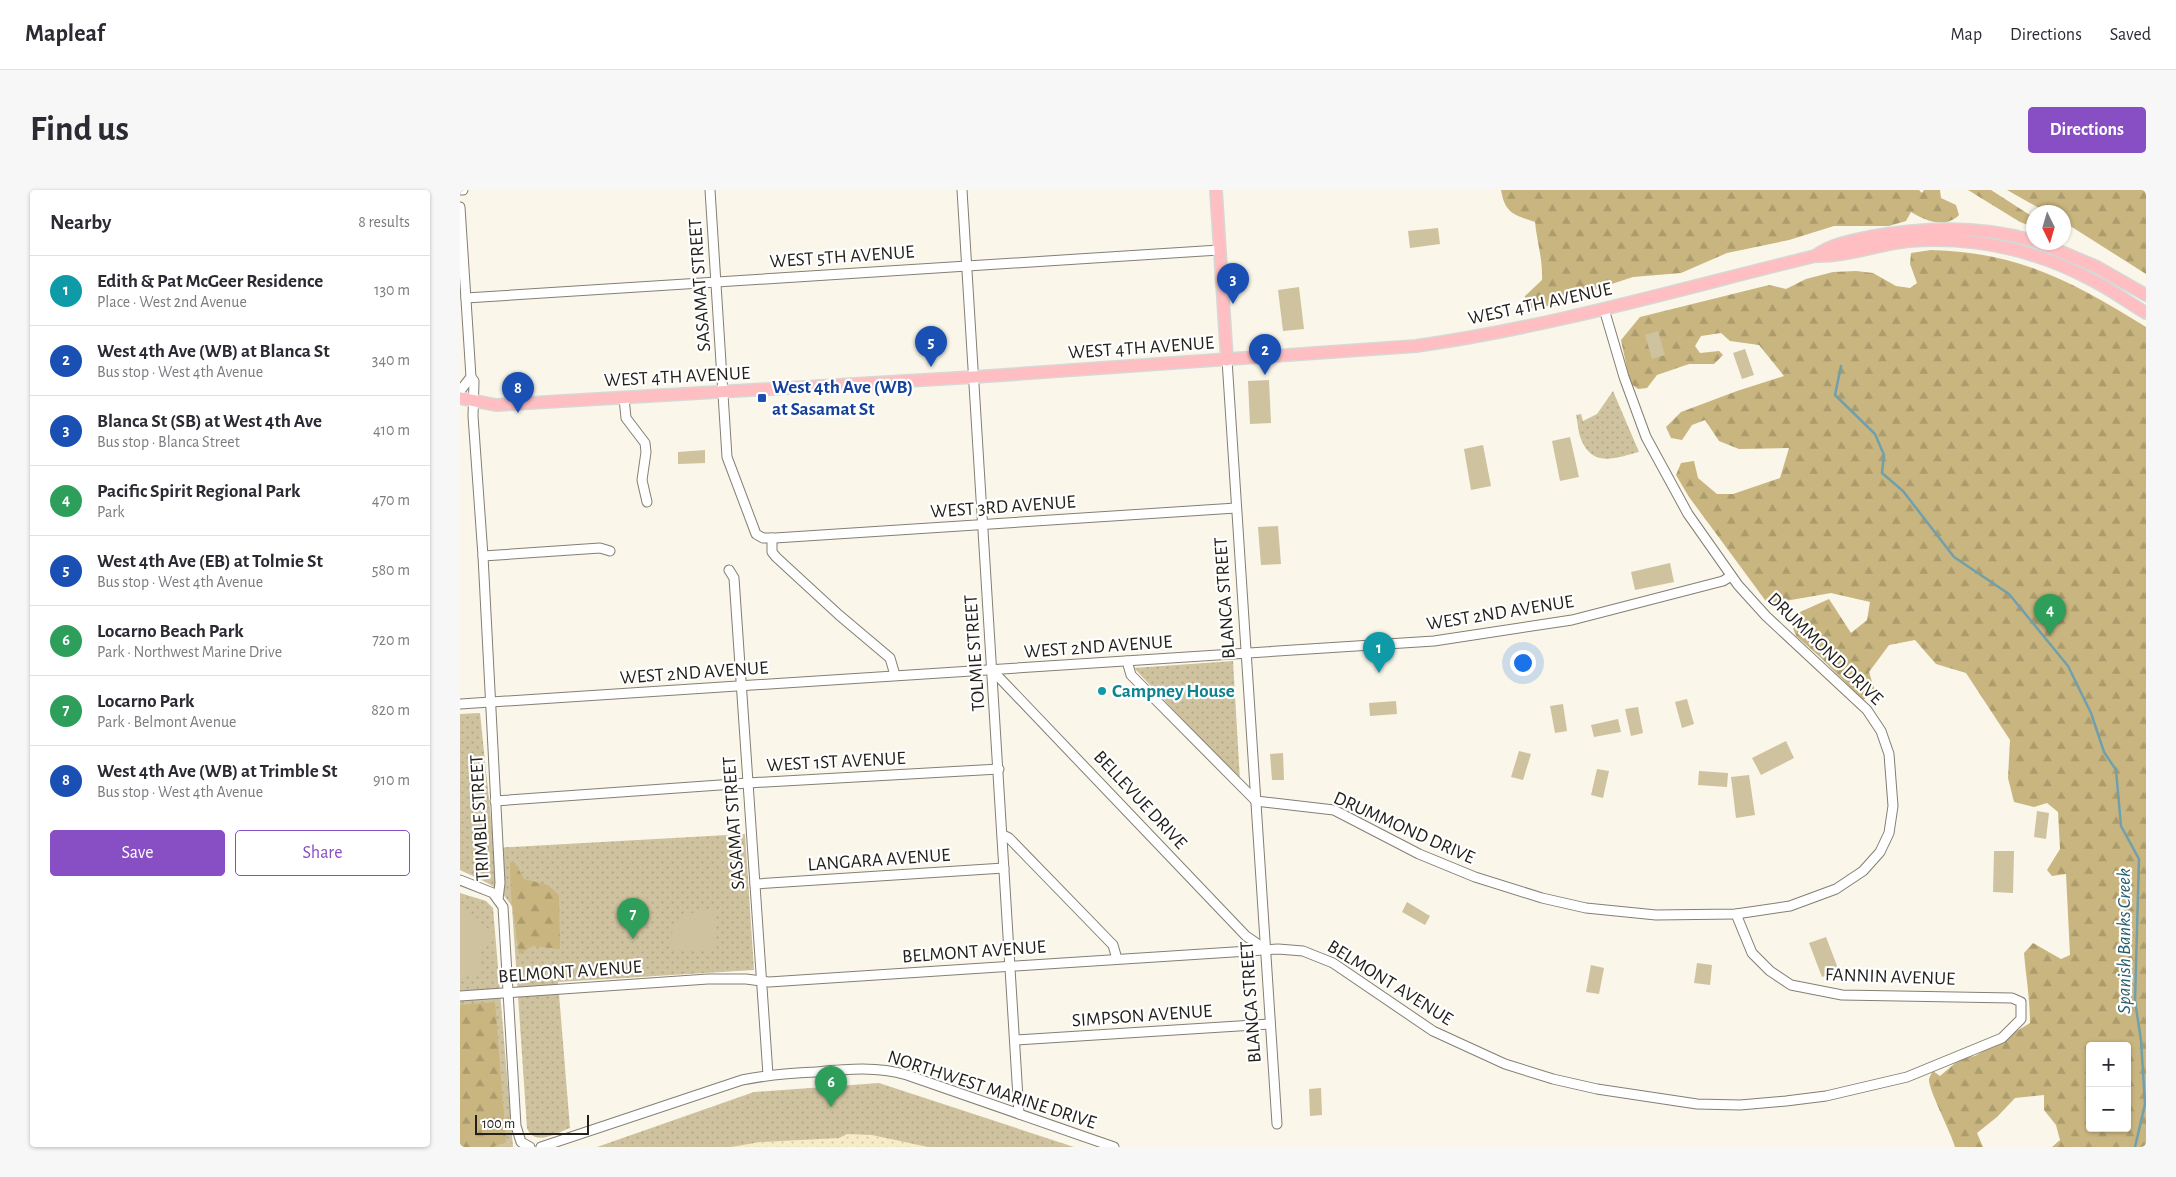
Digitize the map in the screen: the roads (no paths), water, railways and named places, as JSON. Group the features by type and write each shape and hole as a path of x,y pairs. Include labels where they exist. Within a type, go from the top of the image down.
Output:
{"main road":[{"name":"BLANCA STREET","path":"1216,190 1227,360"},
{"path":"1815,256 1827,248 1843,243 1907,231 1955,229 1985,231 2026,239"},
{"path":"1815,256 1832,256 1889,244 1921,240 1993,244 2021,251 2064,266 2099,284 2146,313"},
{"path":"2057,250 2097,267 2146,295"},
{"name":"WEST 4TH AVENUE","path":"460,398 496,405 624,398 1227,360 1433,343 1489,334 1604,309 1815,256"}],"street":[{"name":"SASAMAT STREET","path":"710,190 727,458 753,530 763,538 772,538"},
{"name":"TOLMIE STREET","path":"962,190 1016,1040 1019,1114"},
{"name":"TRIMBLE STREET","path":"460,207 471,377 474,381 472,401 483,556 496,801 500,882 498,899"},
{"name":"WEST 5TH AVENUE","path":"466,298 1219,250"},
{"name":"DRUMMOND DRIVE","path":"1256,801 1334,810 1418,854 1475,876 1542,898 1586,908 1640,914 1736,914 1790,906 1836,889 1862,871 1880,852 1889,833 1893,806 1889,754 1882,731 1867,710 1766,616 1731,576 1688,514 1646,437 1624,378 1604,309"},
{"name":"BLANCA STREET","path":"1227,360 1277,1124"},
{"path":"460,392 471,377"},
{"path":"624,398 626,418 645,443 646,452 642,480 647,502"},
{"name":"WEST 3RD AVENUE","path":"772,538 1236,508"},
{"path":"772,538 772,552 776,557 839,615 890,658 895,676"},
{"path":"483,556 600,548 610,551"},
{"name":"SASAMAT STREET","path":"730,570 734,578 768,1075"},
{"name":"WEST 2ND AVENUE","path":"460,704 1427,642 1572,620 1723,581 1731,576"},
{"path":"1127,662 1128,671 1131,675 1256,801"},
{"name":"BELLEVUE DRIVE","path":"993,670 1245,935 1265,949"},
{"name":"WEST 1ST AVENUE","path":"496,801 748,783 999,769"},
{"path":"1003,835 1009,838 1113,945 1117,959"},
{"name":"LANGARA AVENUE","path":"755,884 1004,868"},
{"path":"460,880 493,893 504,912 516,1131 521,1142 530,1147"},
{"name":"FANNIN AVENUE","path":"1736,914 1752,953 1770,971 1791,985 1842,995 2012,998 2021,1002"},
{"name":"BELMONT AVENUE","path":"460,996 746,978 769,982 1265,949 1303,951 1320,956 1333,963 1433,1031 1505,1064 1553,1079 1597,1089 1696,1104 1740,1105 1826,1096 1907,1077 2002,1038 2021,1019 2021,1002"},
{"name":"SIMPSON AVENUE","path":"1016,1040 1270,1024"},
{"name":"NORTHWEST MARINE DRIVE","path":"541,1147 742,1080 768,1075 852,1069 885,1070 907,1075 1114,1147"}],"waterway":[{"name":"Spanish Banks Creek","path":"1841,366 1835,395 1875,434 1884,455 1882,473 1903,491 1954,557 2009,594 2068,666 2091,713 2104,752 2116,770 2121,826 2139,859 2135,1001 2141,1040 2145,1104 2135,1147"}],"place":[{"name":"Blanca St (SB) at West 4th Ave","path":"1233,304"},
{"name":"West 4th Ave (EB) at Tolmie St","path":"931,367"},
{"name":"West 4th Ave (WB) at Blanca St","path":"1265,375"},
{"name":"West 4th Ave (WB) at Sasamat St","path":"762,398"},
{"name":"West 4th Ave (WB) at Trimble St","path":"518,413"},
{"name":"Pacific Spirit Regional Park","path":"2050,635"},
{"name":"Edith & Pat McGeer Residence","path":"1379,673"},
{"name":"Campney House","path":"1102,691"},
{"name":"Locarno Park","path":"633,939"},
{"name":"Locarno Beach Park","path":"831,1107"}]}
